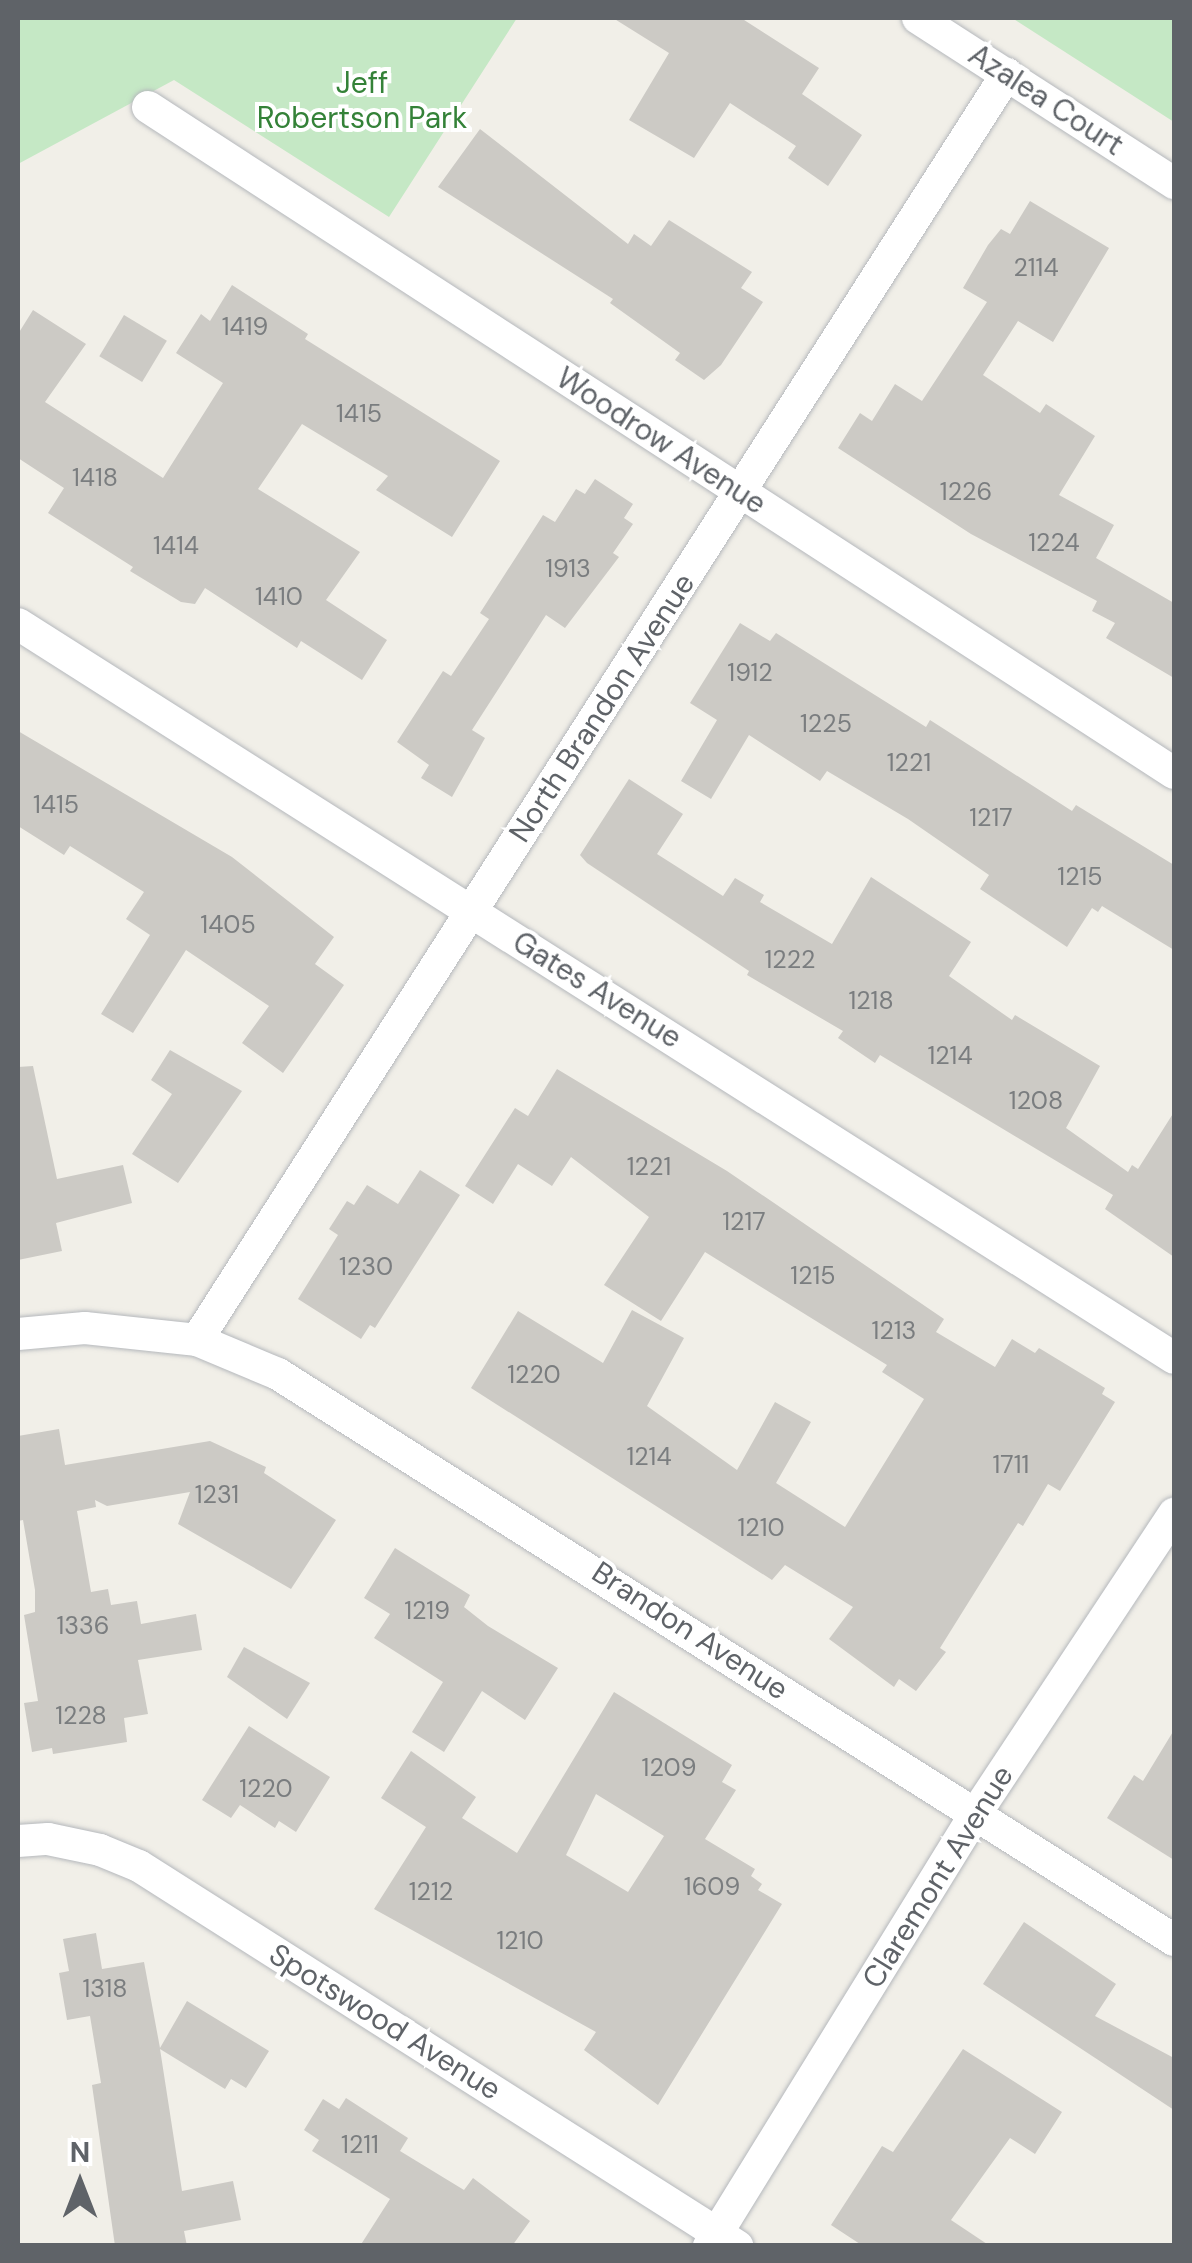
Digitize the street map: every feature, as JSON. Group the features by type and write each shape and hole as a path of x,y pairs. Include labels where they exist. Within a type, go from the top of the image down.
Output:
{"street":[{"name":"Azalea Court","path":"918,18 1174,183"},
{"name":"North Brandon Avenue","path":"197,1340 1007,74"},
{"name":"Woodrow Avenue","path":"148,107 1174,773"},
{"name":"Gates Avenue","path":"18,624 1174,1358"},
{"name":"Brandon Avenue","path":"18,1334 85,1328 197,1340 278,1374 470,1490 1174,1940"},
{"name":"Claremont Avenue","path":"721,2241 976,1812 1174,1514"},
{"name":"Spotswood Avenue","path":"18,1841 83,1846 140,1866 721,2241"}],"green space":[{"name":"Jeff Robertson Park","path":"18,18 517,18 389,217 174,80 18,164"},
{"path":"1012,18 1174,18 1174,122"}],"building":[{"path":"613,18 741,18 819,68 802,94 862,135 828,186 788,158 796,146 730,103 694,158 629,120 669,53"},
{"path":"480,129 628,244 634,234 651,246 669,220 752,272 741,288 763,302 721,365 704,380 675,360 680,353 610,303 613,299 438,187"},
{"path":"1030,201 1109,248 1053,342 1018,321 983,375 1040,413 1046,404 1095,436 1059,495 1114,525 1096,558 1174,603 1174,678 1106,638 1115,623 1092,611 1097,601 971,534 838,448 860,413 872,421 895,384 922,401 987,302 963,288 988,245 1001,229 1010,234"},
{"path":"232,285 308,334 305,339 500,461 452,537 376,490 388,476 302,424 258,489 360,552 326,600 387,640 362,680 301,641 297,648 205,588 195,604 181,602 130,571 133,567 48,513 64,488 18,458 18,334 33,310 86,344 45,402 163,478 223,383 176,353 201,314 210,321"},
{"path":"124,315 167,341 142,382 99,356"},
{"path":"595,479 633,504 624,518 633,524 613,553 619,557 565,628 546,615 472,730 485,738 452,797 421,778 429,765 397,742 443,671 451,676 489,619 480,613 543,515 555,522 576,489 585,494"},
{"path":"740,623 770,641 776,633 926,727 930,720 1072,811 1076,805 1174,865 1174,950 1102,906 1098,912 1092,908 1067,947 980,889 989,875 908,819 827,771 820,781 749,735 711,799 681,781 717,720 690,703"},
{"path":"18,731 232,857 334,937 315,964 344,985 283,1073 242,1043 269,1006 186,950 133,1033 101,1014 150,935 126,919 144,892 70,846 64,855 18,826"},
{"path":"629,779 683,814 657,854 723,896 735,878 764,895 760,902 832,944 871,877 971,942 949,976 1012,1020 1015,1015 1100,1066 1066,1128 1128,1172 1132,1165 1138,1169 1174,1112 1174,1257 1105,1209 1113,1195 880,1055 875,1063 838,1038 843,1031 747,975 749,971 587,863 580,855"},
{"path":"170,1050 242,1091 178,1183 132,1154 172,1094 151,1080"},
{"path":"33,1066 57,1179 123,1165 132,1203 56,1223 62,1251 18,1260 18,1067"},
{"path":"557,1069 727,1171 944,1319 936,1332 995,1367 1012,1339 1035,1353 1039,1348 1105,1388 1102,1394 1115,1402 1060,1491 1048,1484 1023,1526 1018,1523 940,1648 946,1652 916,1691 899,1679 894,1687 829,1639 853,1607 785,1565 772,1580 471,1388 518,1311 603,1363 632,1310 684,1338 647,1406 737,1470 775,1402 811,1422 776,1483 845,1527 924,1399 882,1372 887,1365 705,1252 661,1321 604,1285 649,1217 571,1157 552,1186 518,1164 493,1204 465,1186 515,1108 528,1116"},
{"path":"420,1170 460,1195 375,1328 370,1325 361,1339 298,1299 338,1235 329,1229 347,1201 354,1205 367,1185 398,1204"},
{"path":"59,1429 65,1465 210,1441 266,1467 264,1473 336,1520 291,1589 178,1524 190,1492 107,1506 95,1500 96,1507 77,1511 91,1592 108,1589 111,1605 137,1601 141,1624 196,1614 202,1650 138,1660 148,1714 124,1718 127,1742 53,1754 52,1748 32,1752 24,1703 38,1701 24,1615 35,1612 35,1590 23,1520 18,1521 18,1436"},
{"path":"395,1548 470,1595 464,1607 488,1626 558,1668 525,1720 482,1691 444,1752 412,1732 443,1682 374,1638 390,1614 364,1598"},
{"path":"244,1647 310,1683 287,1719 227,1677"},
{"path":"614,1692 732,1765 722,1782 736,1790 705,1839 755,1869 751,1876 762,1884 758,1890 782,1904 658,2105 584,2050 596,2032 374,1909 426,1827 381,1798 411,1751 476,1797 462,1818 517,1853","holes":["596,1794 664,1836 628,1892 566,1855"]},
{"path":"249,1726 330,1777 296,1832 279,1821 275,1828 240,1805 231,1818 202,1800"},
{"path":"1174,1730 1174,1860 1107,1818 1134,1775 1143,1781"},
{"path":"1024,1922 1116,1984 1095,2016 1174,2058 1174,2110 983,1984"},
{"path":"96,1933 102,1969 144,1962 160,2048 187,2001 269,2051 246,2088 231,2079 225,2089 160,2049 182,2191 233,2181 241,2220 184,2231 187,2246 115,2246 92,2085 101,2083 90,2016 67,2020 59,1973 69,1971 63,1939"},
{"path":"963,2049 1062,2112 1035,2154 1010,2138 951,2220 990,2246 863,2246 831,2225 882,2146 893,2152"},
{"path":"346,2098 408,2138 400,2151 464,2190 473,2178 530,2221 512,2246 360,2246 390,2199 312,2151 319,2140 304,2130 323,2099 339,2109"}]}
